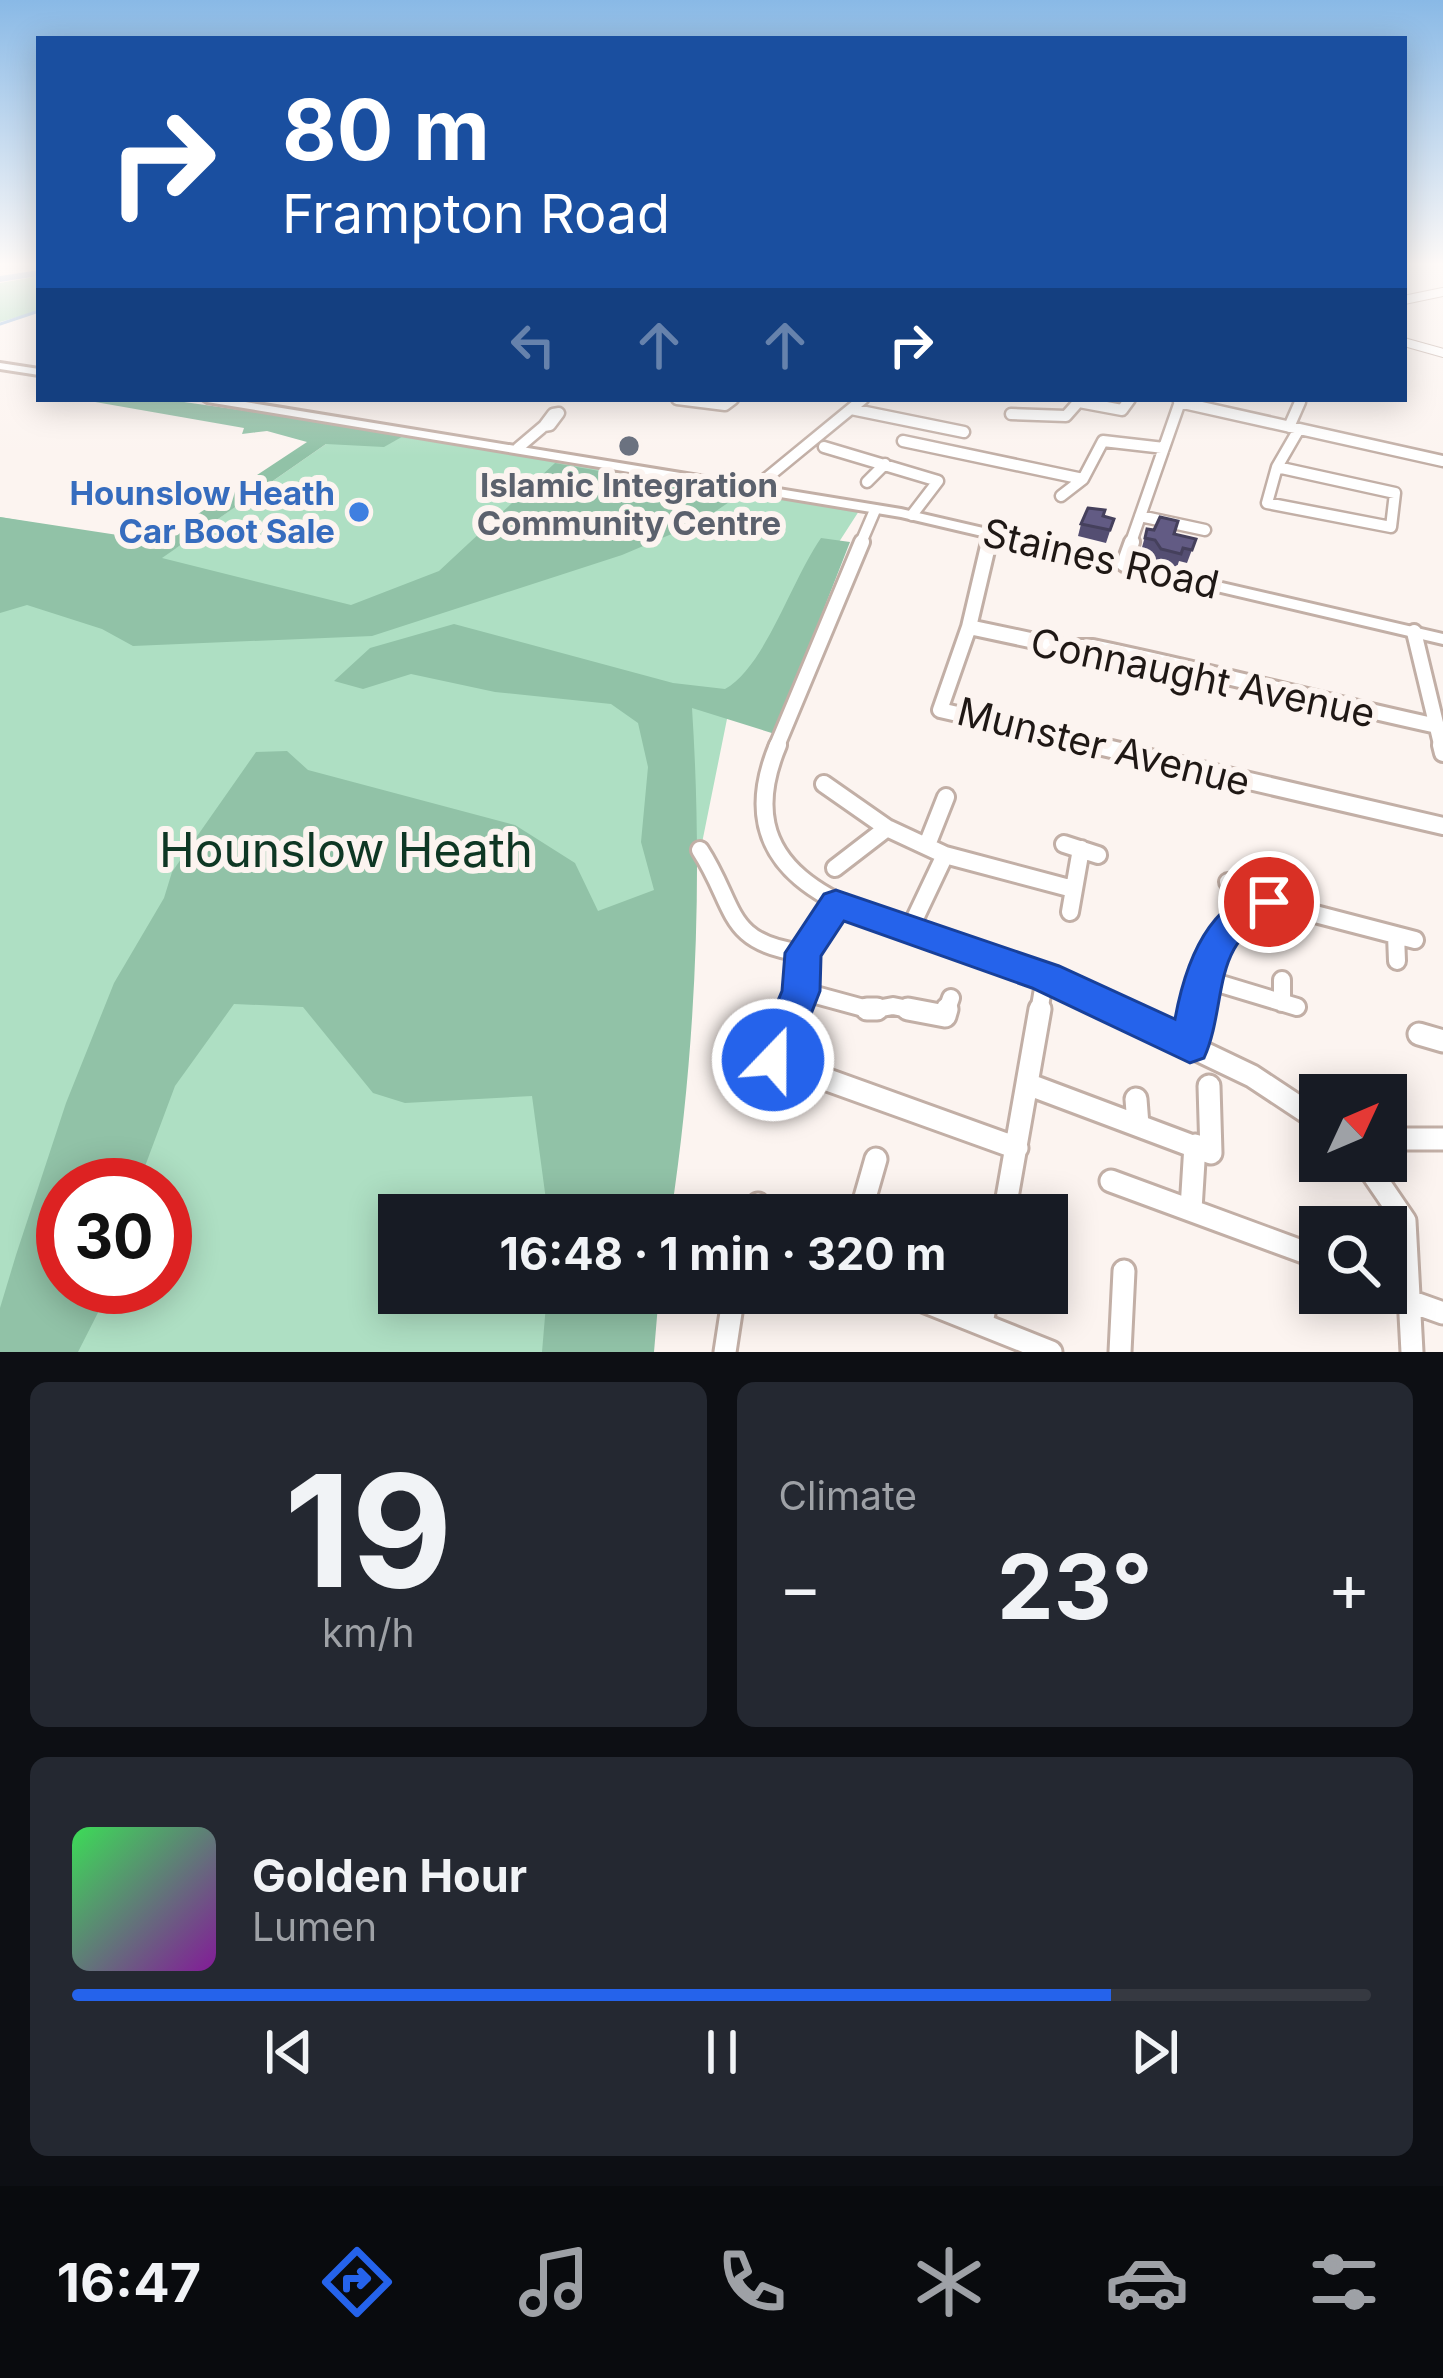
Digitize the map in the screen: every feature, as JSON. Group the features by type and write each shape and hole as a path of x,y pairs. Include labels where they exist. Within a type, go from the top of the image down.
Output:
{"main road":[{"path":"0,366 36,372"},
{"path":"226,402 518,448"},
{"name":"Staines Road","path":"518,448 912,515 1443,639"}],"street":[{"path":"1407,343 1443,353"},
{"path":"757,486 859,402"},
{"path":"1011,414 1066,416 1078,402"},
{"path":"1088,402 1122,410 1128,402"},
{"path":"1124,564 1179,402"},
{"path":"1188,402 1443,460"},
{"path":"1277,467 1395,493 1391,527 1267,503 1277,467 1294,428 1300,402"},
{"path":"851,409 964,432"},
{"path":"518,448 544,426"},
{"path":"903,441 1083,479"},
{"path":"1060,496 1083,479 1102,441 1164,448"},
{"path":"824,447 938,481 912,515"},
{"path":"867,482 885,464"},
{"path":"875,510 760,794 760,815 775,850 801,879 836,904 1046,977 1252,1076 1299,1106"},
{"path":"1140,516 1205,530"},
{"name":"Munster Avenue","path":"992,534 969,627 934,711 1443,826"},
{"name":"Connaught Avenue","path":"969,627 1262,682 1437,727"},
{"path":"1414,632 1443,753"},
{"path":"836,784 887,829 945,855 1073,889"},
{"path":"927,845 946,797"},
{"path":"836,868 887,829"},
{"path":"1070,912 1081,849"},
{"path":"700,850 716,871 740,929 759,946 803,953"},
{"path":"909,932 945,855"},
{"path":"1228,882 1250,906"},
{"path":"1190,1045 1201,978 1230,926 1250,906 1269,902 1406,938 1397,961"},
{"path":"773,1060 801,991 803,953 836,904"},
{"path":"1008,1194 1046,977"},
{"path":"1201,978 1290,1005 1282,980"},
{"path":"801,991 871,1010 893,1006 945,1016 951,998"},
{"path":"1419,1034 1443,1042"},
{"path":"825,1078 1017,1148"},
{"path":"1030,1085 1211,1153 1209,1086"},
{"path":"1136,1099 1138,1126"},
{"path":"1407,1139 1443,1139"},
{"path":"1192,1209 1195,1145"},
{"path":"866,1194 876,1159"},
{"path":"1112,1181 1299,1250"},
{"path":"1378,1182 1405,1221 1412,1352"},
{"path":"1120,1352 1124,1271"},
{"path":"1412,1302 1443,1313"},
{"path":"724,1352 730,1314"},
{"path":"958,1314 1052,1352"},
{"path":"982,1323 984,1314"}],"green space":[{"path":"95,402 184,402 407,434 384,447 326,444 162,558 351,605 439,571 555,463 738,496 700,522 622,555 372,636 133,646 102,629 27,605 0,613 0,517 157,541 307,442 267,431 242,434 244,428"},
{"name":"Hounslow Heath","path":"352,426 859,511 728,714 676,972 660,1194 378,1194 378,1314 646,1314 641,1352 0,1352 0,517 176,548"},
{"path":"821,538 850,542 775,734 692,708 695,962 674,1194 545,1194 532,1096 405,1103 373,1093 303,1007 234,1004 175,1086 148,1158 48,1158 114,983 164,898 172,872 256,752 287,751 308,770 515,825 575,863 598,911 654,890 641,842 648,767 638,723 611,704 495,692 411,674 363,689 334,681 370,648 454,624 673,683 725,689 753,662"},
{"path":"36,1194 36,1314 97,1314 78,1352 0,1352 0,1308"},
{"path":"545,1314 657,1314 654,1352 542,1352"}],"building":[{"path":"1088,508 1105,510 1103,516 1114,519 1110,530 1081,524"},
{"path":"1160,517 1178,521 1174,534 1196,539 1192,550 1183,548 1181,554 1161,549 1155,540 1145,538 1147,529 1154,530"}],"place":[{"name":"Islamic Integration Community Centre","path":"629,446"},
{"name":"Hounslow Heath Car Boot Sale","path":"359,512"}],"route":[{"path":"773,1060 801,991 803,953 836,904 1046,977 1190,1045 1201,978 1230,926 1250,906 1269,902"}]}
